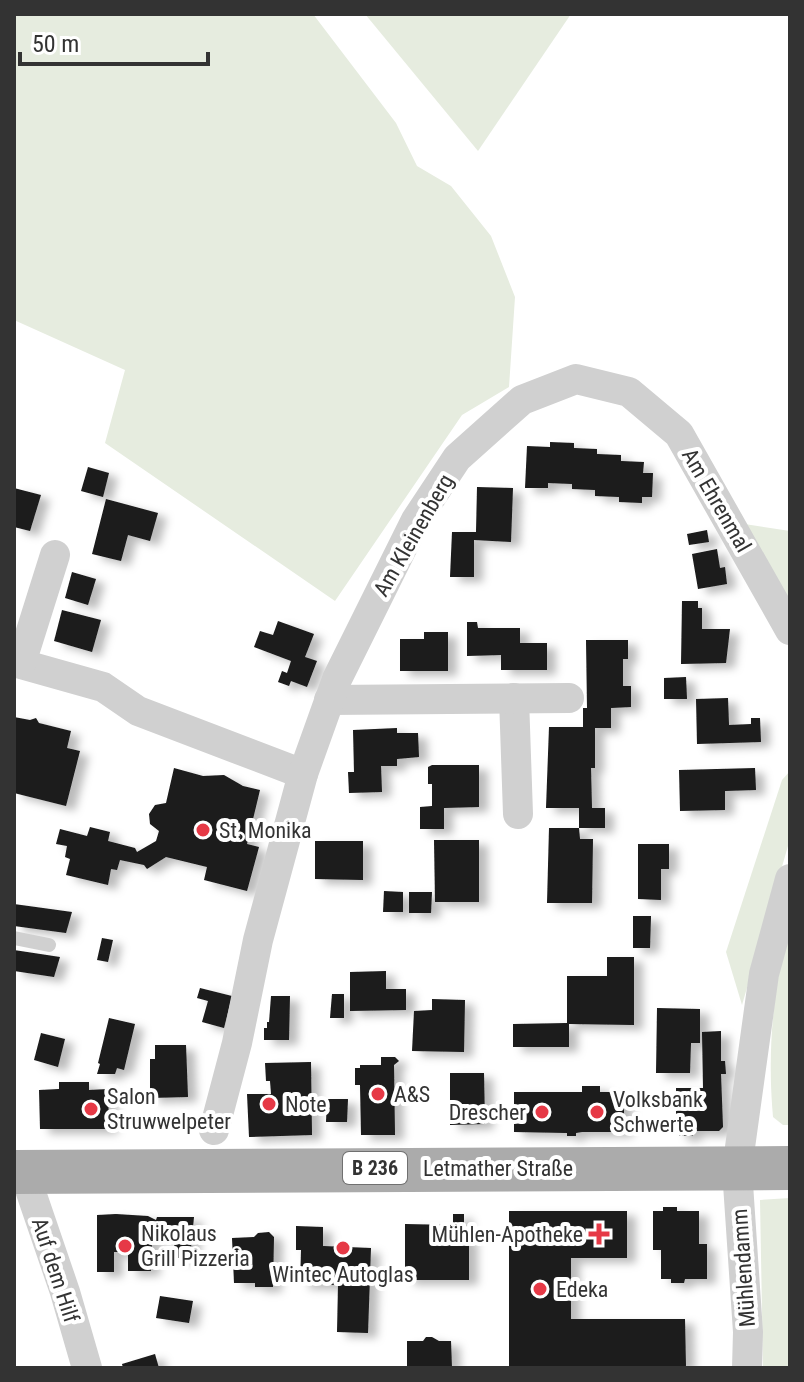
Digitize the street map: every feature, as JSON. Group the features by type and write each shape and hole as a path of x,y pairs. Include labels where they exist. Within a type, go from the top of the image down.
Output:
{"main road":[{"name":"Letmather Straße","path":"19,1172 480,1167 790,1168"}],"street":[{"name":"Am Ehrenmal","path":"576,379 629,392 679,434 790,630"},
{"name":"Am Kleinenberg","path":"214,1130 237,1043 258,940 303,774 329,700 367,615 416,520 457,458 522,400 576,379"},
{"path":"55,555 17,662 103,687 138,711 303,774"},
{"path":"514,698 518,814"},
{"path":"329,700 569,698"},
{"path":"737,1169 764,974 790,879"},
{"name":"Mühlendamm","path":"737,1169 748,1332 747,1368"},
{"name":"Auf dem Hilf","path":"19,1172 65,1292 87,1368"}],"lane":[{"path":"14,938 49,945"}],"shaded area":[{"path":"14,14 313,14 396,123 417,166 451,186 491,236 515,297 509,387 462,415 335,601 105,443 125,370 14,320"},
{"path":"365,14 571,14 478,151"},
{"path":"738,523 790,531 790,644"},
{"path":"790,771 790,839 742,1005 726,952 782,780"},
{"path":"790,922 790,1125 783,1125 773,1117 771,1043 779,970"},
{"path":"790,1198 790,1368 763,1368 760,1200"}],"building":[{"path":"550,442 574,443 574,448 597,449 597,454 621,455 621,461 644,462 643,473 653,473 652,497 642,497 642,503 619,502 619,497 595,496 595,490 572,489 572,484 548,483 548,488 525,488 527,446 550,447"},
{"path":"88,467 109,473 103,497 81,491"},
{"path":"477,487 513,488 511,542 474,540 474,577 450,577 452,532 476,532"},
{"path":"14,488 41,495 30,531 14,527"},
{"path":"106,499 158,513 150,541 128,535 121,561 92,554"},
{"path":"707,530 709,542 689,545 687,534"},
{"path":"717,549 720,568 725,567 727,584 698,589 692,554"},
{"path":"72,572 96,579 88,605 65,598"},
{"path":"682,601 698,601 698,608 702,608 702,629 730,629 726,663 681,664"},
{"path":"62,610 101,620 92,652 54,641"},
{"path":"278,621 314,634 305,657 317,661 307,687 291,681 289,686 278,682 282,671 287,673 291,661 254,647 260,631 273,635"},
{"path":"467,622 477,622 478,628 520,628 520,643 547,643 547,670 501,670 501,655 467,656"},
{"path":"424,632 448,632 448,671 400,671 400,639 424,639"},
{"path":"586,640 628,640 628,659 623,659 623,686 631,686 631,707 611,708 611,728 595,728 595,768 591,768 592,808 605,808 605,828 579,828 579,808 546,808 549,727 583,727 583,708 587,708"},
{"path":"686,677 687,699 664,699 664,678"},
{"path":"728,698 729,725 751,724 751,718 760,718 761,742 697,744 696,699"},
{"path":"14,717 36,718 39,723 71,731 67,748 80,751 66,806 14,793"},
{"path":"397,728 397,733 418,733 419,757 397,759 397,766 381,766 382,792 349,793 348,772 354,772 353,730"},
{"path":"479,765 479,807 444,808 444,829 420,829 420,807 432,806 428,767"},
{"name":"St. Monika","path":"174,768 203,776 224,775 243,786 260,790 247,844 259,847 247,891 204,880 207,867 166,857 147,869 144,865 120,860 117,870 111,869 108,885 66,875 70,859 65,857 67,846 56,844 60,829 87,836 90,827 110,832 108,841 135,848 137,852 156,841 159,831 150,824 149,814 155,805 166,803"},
{"path":"755,768 756,790 725,791 725,810 680,811 679,770"},
{"path":"549,828 579,828 580,839 593,839 592,903 547,903"},
{"path":"434,840 479,840 479,902 435,902"},
{"path":"315,841 363,841 363,880 315,879"},
{"path":"638,844 669,844 669,869 661,869 661,900 638,899"},
{"path":"384,891 403,892 403,912 383,912"},
{"path":"409,892 432,892 431,913 409,913"},
{"path":"14,904 72,912 66,933 14,926"},
{"path":"633,916 651,916 650,948 633,948"},
{"path":"102,938 113,940 108,962 97,960"},
{"path":"14,950 60,957 54,977 14,971"},
{"path":"607,957 634,957 634,1025 569,1024 569,1047 513,1047 513,1024 567,1023 567,976 607,976"},
{"path":"386,971 386,989 406,989 406,1010 350,1011 350,972"},
{"path":"200,988 232,996 224,1028 202,1022 208,1001 197,998"},
{"path":"332,994 344,994 344,1018 330,1018"},
{"path":"271,996 290,996 289,1040 264,1040"},
{"path":"432,999 465,1000 464,1052 412,1051 414,1011 432,1010"},
{"path":"657,1008 700,1009 700,1043 691,1043 690,1073 656,1073"},
{"path":"109,1018 135,1024 124,1070 117,1068 115,1074 97,1074 98,1063"},
{"path":"721,1031 721,1061 725,1061 726,1074 721,1074 723,1127 719,1131 693,1131 693,1136 679,1136 679,1131 676,1131 676,1088 703,1088 702,1032"},
{"path":"41,1033 65,1039 58,1067 34,1060"},
{"path":"155,1045 186,1045 188,1097 150,1098 150,1059 155,1059"},
{"name":"A&S","path":"381,1057 395,1057 399,1061 394,1065 395,1135 361,1135 360,1085 355,1085 355,1068 360,1068 360,1065 381,1065"},
{"path":"311,1062 312,1135 249,1137 247,1094 271,1094 270,1081 266,1081 265,1063"},
{"path":"450,1073 484,1073 485,1124 450,1125"},
{"path":"59,1082 89,1082 89,1090 108,1089 109,1129 40,1129 39,1090 59,1089"},
{"path":"582,1086 600,1086 600,1092 624,1092 624,1132 582,1132 567,1136 567,1133 514,1132 514,1092 582,1092"},
{"path":"327,1099 348,1099 347,1122 326,1122"},
{"path":"663,1207 677,1207 677,1211 699,1211 699,1244 707,1244 707,1279 685,1279 684,1283 671,1283 671,1279 661,1279 661,1250 653,1250 653,1211 663,1211"},
{"path":"509,1211 627,1211 627,1258 571,1258 571,1319 685,1319 686,1367 509,1368"},
{"path":"453,1214 464,1214 464,1237 469,1237 469,1280 405,1280 405,1224 453,1225"},
{"name":"Nikolaus Grill Pizzeria","path":"97,1215 148,1216 156,1220 157,1217 194,1217 190,1258 175,1258 174,1239 152,1239 151,1271 128,1271 128,1252 114,1252 114,1272 97,1272"},
{"path":"296,1226 323,1227 323,1246 371,1248 368,1333 337,1332 338,1285 300,1284 301,1250 296,1250"},
{"path":"269,1232 274,1237 273,1287 234,1283 232,1238 254,1237 258,1233"},
{"path":"160,1296 193,1301 189,1323 156,1318"},
{"path":"426,1337 451,1341 452,1368 407,1368 407,1341 423,1341"},
{"path":"155,1354 159,1368 123,1368 122,1364"}],"place":[{"name":"St. Monika","path":"203,830"},
{"name":"A&S","path":"378,1094"},
{"name":"Note","path":"269,1104"},
{"name":"Salon Struwwelpeter","path":"91,1109"},
{"name":"Drescher","path":"542,1112"},
{"name":"Volksbank Schwerte","path":"597,1112"},
{"name":"Mühlen-Apotheke","path":"599,1234"},
{"name":"Nikolaus Grill Pizzeria","path":"125,1246"},
{"name":"Wintec Autoglas","path":"343,1248"},
{"name":"Edeka","path":"540,1289"}]}
